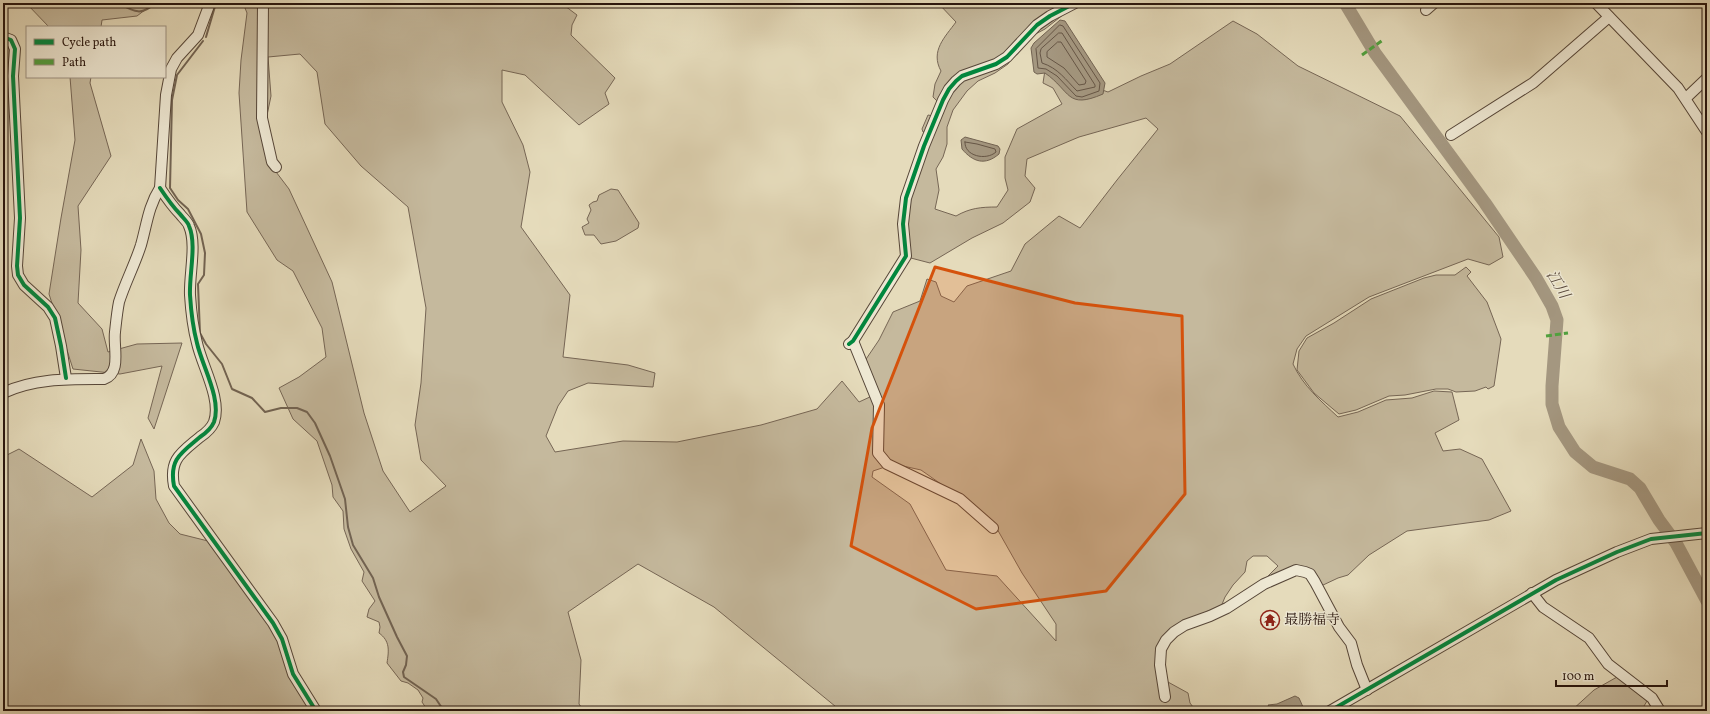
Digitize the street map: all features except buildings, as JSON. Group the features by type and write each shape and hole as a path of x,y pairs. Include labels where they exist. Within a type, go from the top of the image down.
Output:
{"street":[{"path":"3,393 17,386 66,378 104,379 110,377 114,371 114,339 119,303 140,246 152,200 160,188 166,95 171,69 177,58 198,35 210,3"},
{"path":"263,3 262,118 272,162 276,167"},
{"path":"993,528 960,499 886,464 878,453 879,405 851,343 906,256 903,224 906,198 924,146 949,89 962,76 996,64 1002,60 1037,25 1050,16 1075,3"},
{"path":"1426,10 1434,3"},
{"path":"1596,3 1678,88 1707,132"},
{"path":"1451,135 1533,83 1609,17"},
{"path":"3,37 11,40 15,49 13,83 20,218 17,266 18,275 24,284 48,307 55,318 66,378"},
{"path":"1686,98 1707,78"},
{"path":"160,188 167,199 189,225 192,239 190,294 192,313 197,344 215,400 216,410 214,421 210,430 182,452 176,459 172,474 174,486 273,623 282,639 293,674 316,711"},
{"path":"1330,711 1556,580 1617,552 1651,540 1707,533"},
{"path":"1165,697 1160,665 1161,649 1166,640 1174,632 1185,625 1227,608 1264,584 1296,570 1310,574 1316,582 1339,627 1351,643 1357,666 1367,690"},
{"path":"1532,593 1543,607 1589,638 1608,664 1652,698 1660,711"}],"highlighted area":[{"path":"935,267 1075,303 1182,316 1185,494 1106,591 976,609 851,546 872,428"}],"shaded area":[{"path":"26,3 154,3 137,16 102,20 101,26 48,26"},
{"path":"243,3 561,3 577,15 572,25 571,35 615,78 605,93 609,104 579,125 525,75 502,70 502,102 523,145 530,172 521,227 570,295 563,357 628,365 655,373 653,387 588,383 568,391 558,406 546,436 555,452 623,441 677,442 761,425 817,409 842,381 859,402 872,396 860,368 879,340 893,312 920,301 927,279 936,282 941,296 954,302 967,286 1011,271 1025,244 1059,216 1080,228 1158,129 1146,118 1079,137 1027,159 1025,176 1035,188 1030,202 1003,223 972,238 930,263 907,257 900,216 927,131 923,132 922,129 928,115 933,116 942,106 933,97 935,84 941,71 938,64 938,51 940,45 956,22 938,3 1078,3 1045,29 1026,39 1008,64 995,73 978,81 967,91 953,110 947,127 947,144 943,157 936,169 939,190 935,209 956,216 976,208 997,207 1008,190 1005,178 1005,157 1017,129 1062,104 1053,88 1043,83 1045,70 1108,92 1170,64 1233,21 1257,34 1298,66 1400,116 1499,237 1503,257 1489,265 1468,259 1369,297 1306,336 1297,349 1293,364 1307,386 1338,417 1358,412 1386,400 1412,398 1434,391 1452,392 1459,420 1435,433 1443,451 1460,449 1482,459 1511,511 1489,520 1407,531 1369,555 1348,575 1321,586 1310,571 1270,577 1268,576 1278,566 1267,556 1253,556 1247,561 1245,572 1233,585 1225,597 1216,619 1208,615 1170,632 1157,676 1188,693 1190,703 1196,711 841,711 714,607 638,564 568,612 581,660 579,704 584,711 428,711 422,702 423,698 418,690 408,683 401,681 387,663 388,646 383,636 379,633 379,622 367,617 369,609 375,601 362,581 364,572 351,549 344,529 343,511 333,497 332,485 317,441 293,419 279,388 299,377 326,357 322,328 293,271 277,260 247,212 239,93 241,60 247,13","holes":["300,54 317,72 325,124 361,166 408,207 426,308 421,383 415,425 421,460 446,486 410,512 383,471 364,413 332,282 289,189 267,160 265,125 271,96 268,57","894,464 921,470 992,520 1022,573 1056,624 1056,641 997,576 946,570 910,504 872,477 873,471"]},
{"path":"70,78 91,78 90,83 111,156 78,206 81,250 78,303 102,329 108,352 137,344 182,343 154,429 148,418 162,366 120,374 73,369 49,294 75,140"},
{"path":"611,189 618,190 639,223 638,228 616,241 601,244 594,235 585,235 582,227 589,223 587,219 591,210 589,205 597,201 599,195"},
{"path":"1466,267 1471,272 1467,276 1487,302 1501,339 1494,386 1488,389 1486,387 1475,391 1456,392 1448,389 1436,389 1405,395 1389,396 1356,410 1339,414 1314,393 1297,370 1299,351 1307,338 1334,323 1371,299 1424,278 1436,275 1455,275"},
{"path":"141,439 154,471 156,499 169,523 180,534 208,541 273,630 313,711 3,711 3,457 19,449 92,497 133,465"},
{"path":"1617,677 1647,701 1641,711 1571,711 1594,690"}],"water":[{"path":"1060,20 1065,21 1105,83 1103,94 1082,100 1075,99 1045,73 1037,74 1034,72 1031,48 1034,43"},
{"path":"965,137 998,146 1000,149 999,154 994,158 984,161 979,161 970,157 962,149 961,140"},
{"path":"1295,696 1299,698 1303,707 1294,711 1272,711 1268,705 1277,704"}],"waterway":[{"path":"118,3 137,11 145,10 155,3"},
{"path":"206,37 216,3"},
{"name":"江川","path":"1345,3 1375,53 1485,203 1536,278 1552,306 1557,320 1552,404 1559,427 1575,452 1593,467 1630,479 1640,488 1659,520 1676,543 1707,601"},
{"path":"203,41 177,75 172,100 170,188 178,200 188,209 201,234 205,253 204,275 198,284 200,333 206,344 222,364 232,389 252,398 265,412 281,408 297,408 307,412 315,423 330,456 345,499 348,527 353,545 373,578 379,597 407,656 406,665 403,672 404,677 436,699 444,711"}],"marked path":[{"path":"1362,55 1383,40"},
{"path":"1546,336 1568,333"}],"cycle path":[{"path":"849,344 853,341 906,256 903,224 906,198 924,146 949,89 962,76 996,64 1007,57 1037,25 1050,16 1075,3"},
{"path":"3,37 11,40 15,49 13,76 20,218 17,266 18,275 24,285 48,307 55,318 66,378"},
{"path":"160,188 172,205 188,223 191,233 193,250 190,287 192,319 199,352 213,393 216,413 211,427 178,457 173,469 174,486 273,623 282,639 293,674 316,711"},
{"path":"1330,711 1556,580 1617,552 1651,539 1707,533"}],"place":[{"name":"最勝福寺","path":"1270,620"}]}
